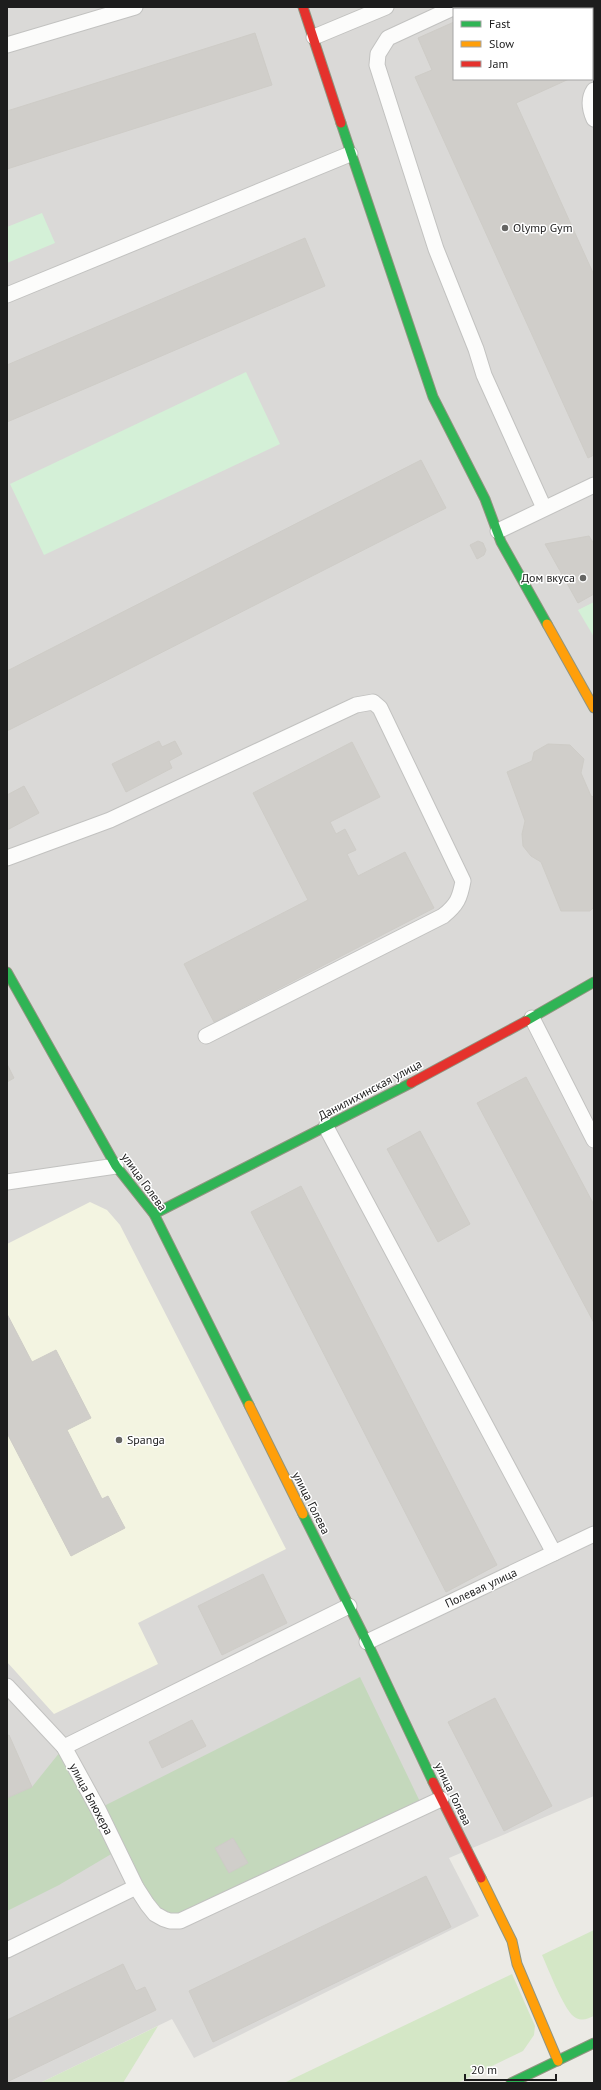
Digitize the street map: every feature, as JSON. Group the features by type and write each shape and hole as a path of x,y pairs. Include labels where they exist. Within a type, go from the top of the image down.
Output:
{"street":[{"path":"303,7 314,37 350,154 433,397 486,499 501,542 594,708"},
{"name":"улица Голева","path":"7,972 116,1166 154,1214 368,1642 441,1799 512,1942 517,1964 558,2061"},
{"name":"Данилихинская улица","path":"154,1214 326,1127 532,1018 594,982"},
{"path":"511,2083 594,2043"}],"lane":[{"path":"7,45 135,7"},
{"path":"314,37 386,7"},
{"path":"455,7 388,38 378,54 377,65 436,250 476,349 484,375 544,508"},
{"path":"594,90 590,95 590,105 594,119"},
{"path":"7,295 350,154"},
{"path":"498,531 594,485"},
{"path":"7,858 110,820 356,704 373,702 380,708 463,881 461,893 455,906 443,916 206,1036"},
{"path":"532,1018 594,1140"},
{"path":"326,1127 554,1553"},
{"path":"7,1182 116,1166"},
{"name":"Полевая улица","path":"368,1642 594,1534"},
{"path":"64,1747 350,1606"},
{"name":"улица Блюхера","path":"10,1694 64,1747 98,1809 136,1887 155,1914 170,1921 180,1921 441,1799"},
{"path":"7,1950 136,1887"}],"shaded area":[{"path":"7,7 594,7 594,1796 449,1858 479,1916 194,2058 172,2019 40,2083 7,2083"},
{"name":"Spanga","path":"90,1202 107,1210 120,1225 286,1549 138,1623 158,1664 54,1714 7,1662 7,1244"}],"green space":[{"path":"42,213 55,243 7,263 7,227"},
{"path":"246,372 280,444 44,555 10,484"},
{"path":"594,602 594,637 578,610"},
{"path":"360,1677 423,1808 164,1919 98,1809"},
{"path":"64,1747 118,1850 59,1885 7,1911 7,1798 32,1787"},
{"path":"594,1930 594,2016 587,2019 581,2019 576,2018 567,2008 557,1990 542,1955"},
{"path":"512,1974 535,2026 534,2035 523,2051 457,2083 284,2083"},
{"path":"158,2026 123,2083 40,2083"}],"building":[{"path":"513,7 514,8 486,8"},
{"path":"594,7 594,68 593,8 554,8"},
{"path":"453,22 453,80 567,80 516,103 594,275 594,455 588,458 415,77 432,70 418,38"},
{"path":"255,33 272,85 7,169 7,111"},
{"path":"305,238 325,286 7,422 7,365"},
{"path":"421,460 446,508 7,731 7,671"},
{"path":"589,536 594,544 594,594 578,603 545,544"},
{"path":"478,541 483,543 486,550 484,555 477,559 470,545"},
{"path":"159,741 162,747 175,741 182,754 169,761 172,768 126,792 112,764"},
{"path":"352,742 380,797 330,822 336,834 345,829 356,850 347,854 358,876 405,852 434,908 214,1022 184,964 308,900 253,793"},
{"path":"548,744 570,745 584,759 581,773 591,796 594,797 594,907 590,911 561,911 541,862 531,856 523,846 522,834 525,821 507,772 532,761 534,752"},
{"path":"24,786 39,813 7,830 7,795"},
{"path":"7,1064 14,1078 7,1082"},
{"path":"526,1077 594,1205 594,1323 477,1103"},
{"path":"420,1131 470,1224 438,1242 387,1149"},
{"path":"301,1186 497,1565 446,1592 251,1212"},
{"path":"7,1314 32,1362 56,1350 91,1418 67,1430 102,1499 108,1496 125,1528 71,1556 7,1433"},
{"path":"263,1574 287,1623 222,1655 198,1606"},
{"path":"495,1698 552,1806 504,1831 448,1722"},
{"path":"192,1720 206,1746 162,1768 149,1742"},
{"path":"9,1735 32,1787 7,1798 7,1736"},
{"path":"233,1838 248,1863 229,1873 215,1848"},
{"path":"426,1876 451,1927 213,2042 189,1991"},
{"path":"123,1964 136,1991 145,1987 156,2010 7,2082 7,2020"}],"traffic: fast":[{"path":"341,123 433,397 485,499 501,542 547,624"},
{"path":"7,972 116,1166 154,1214 249,1405"},
{"path":"526,1021 594,982"},
{"path":"154,1214 411,1083"},
{"path":"303,1514 367,1642 433,1782"},
{"path":"511,2083 594,2043"}],"traffic: slow":[{"path":"547,624 594,708"},
{"path":"249,1405 303,1514"},
{"path":"481,1878 512,1941 517,1964 558,2061"}],"traffic: jam":[{"path":"303,7 341,123"},
{"path":"411,1083 526,1021"},
{"path":"433,1782 481,1878"}],"place":[{"name":"Olymp Gym","path":"505,228"},
{"name":"Дом вкуса","path":"583,578"},
{"name":"Spanga","path":"119,1440"}]}
